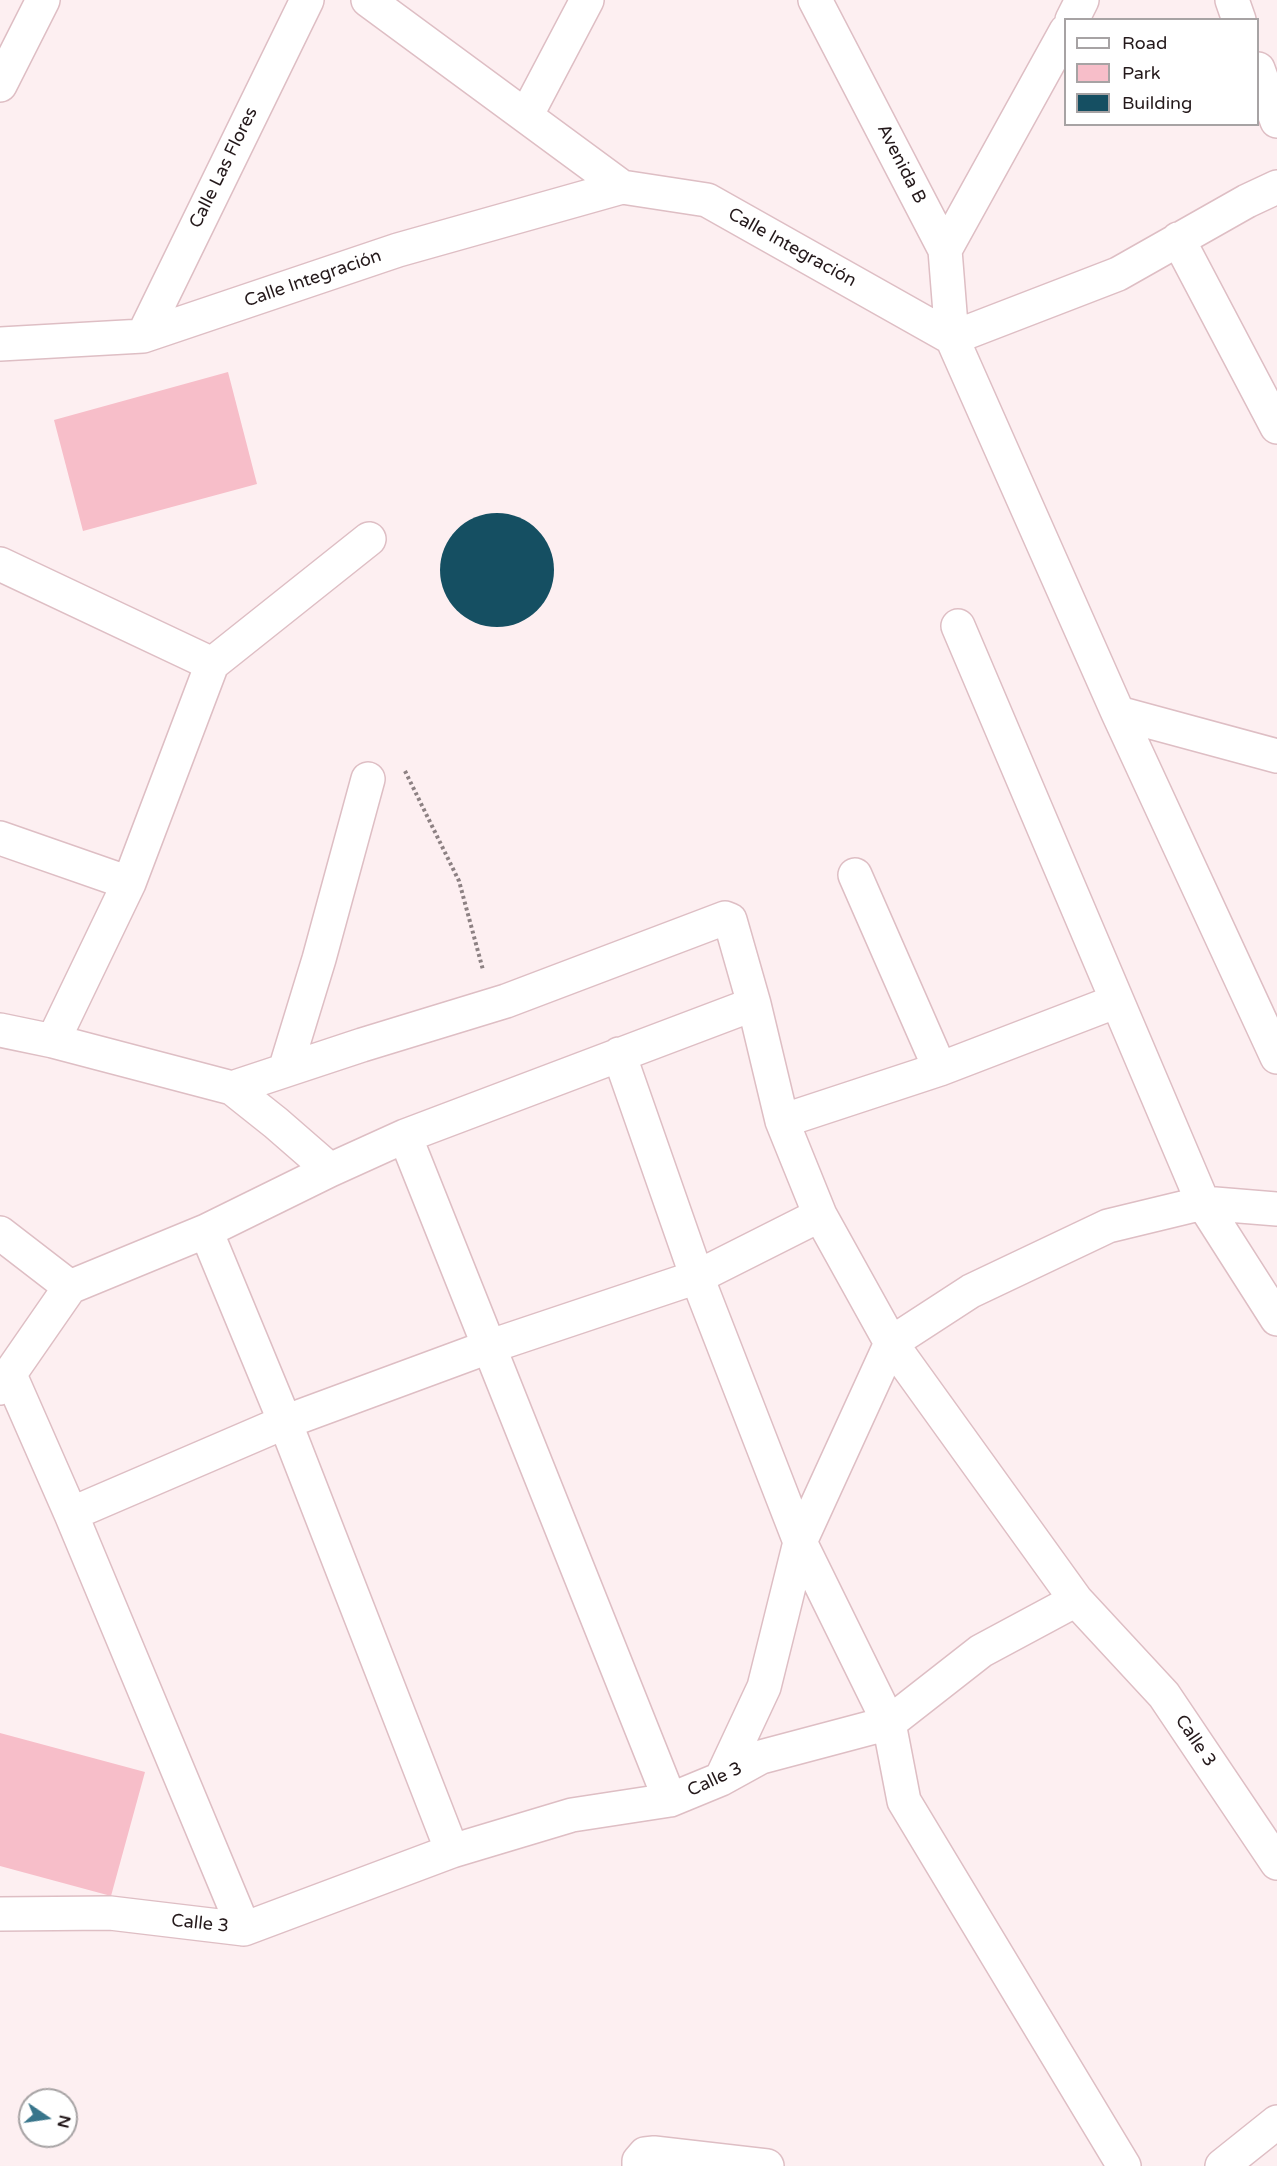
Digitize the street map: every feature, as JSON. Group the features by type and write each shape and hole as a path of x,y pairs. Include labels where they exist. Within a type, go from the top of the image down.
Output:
{"street":[{"path":"0,85 43,0"},
{"name":"Calle Las Flores","path":"143,336 307,0"},
{"name":"Calle Integración","path":"368,0 622,187"},
{"path":"525,116 587,0"},
{"path":"1073,18 1082,0"},
{"path":"1232,0 1238,18"},
{"name":"Avenida B","path":"817,1 945,250 952,338 1118,712 1277,1057"},
{"path":"945,250 1064,33"},
{"path":"1259,74 1277,121"},
{"name":"Calle Integración","path":"0,344 143,336 398,250 622,187 707,200 952,338"},
{"path":"952,338 1118,274 1178,239 1277,187"},
{"path":"1178,239 1277,428"},
{"path":"53,1041 129,883 212,664 369,539"},
{"path":"0,564 212,664"},
{"path":"958,626 1203,1203 1277,1319"},
{"path":"1118,712 1277,756"},
{"path":"285,1070 319,959 369,779"},
{"path":"0,838 129,883"},
{"path":"855,875 940,1069"},
{"path":"232,1088 493,1005 725,918 730,920 754,1004 782,1121 820,1215 891,1343 1076,1600"},
{"path":"782,1121 940,1069 1117,1001"},
{"path":"244,1929 71,1514 5,1381 70,1287 206,1231 405,1136 754,1004"},
{"path":"0,1030 53,1041 232,1088 330,1170"},
{"path":"619,1054 696,1278 800,1542 890,1723 904,1801 1124,2166"},
{"path":"405,1136 670,1800"},
{"path":"721,1779 764,1687 800,1542 891,1343 971,1291 1108,1226 1203,1203 1277,1209"},
{"path":"71,1514 285,1422 488,1347 696,1278 820,1215"},
{"path":"206,1231 285,1422 452,1851"},
{"path":"0,1233 70,1287"},
{"name":"Calle 3","path":"0,1914 110,1913 244,1929 452,1851 573,1815 670,1800 721,1779 761,1757 890,1723 981,1651 1076,1600 1164,1695 1277,1863"},
{"path":"1222,2166 1277,2122"},
{"path":"639,2166 639,2161 645,2154 654,2152 767,2166"}],"path":[{"path":"401,762 459,881 493,1005"}],"green space":[{"path":"228,372 257,484 83,531 54,420"},
{"path":"0,1733 145,1772 111,1896 0,1866"}],"building":[{"path":"497,513 519,518 537,530 549,548 554,570 549,592 537,610 519,622 497,627 475,622 457,610 445,592 440,570 445,548 457,530 475,518"}]}
